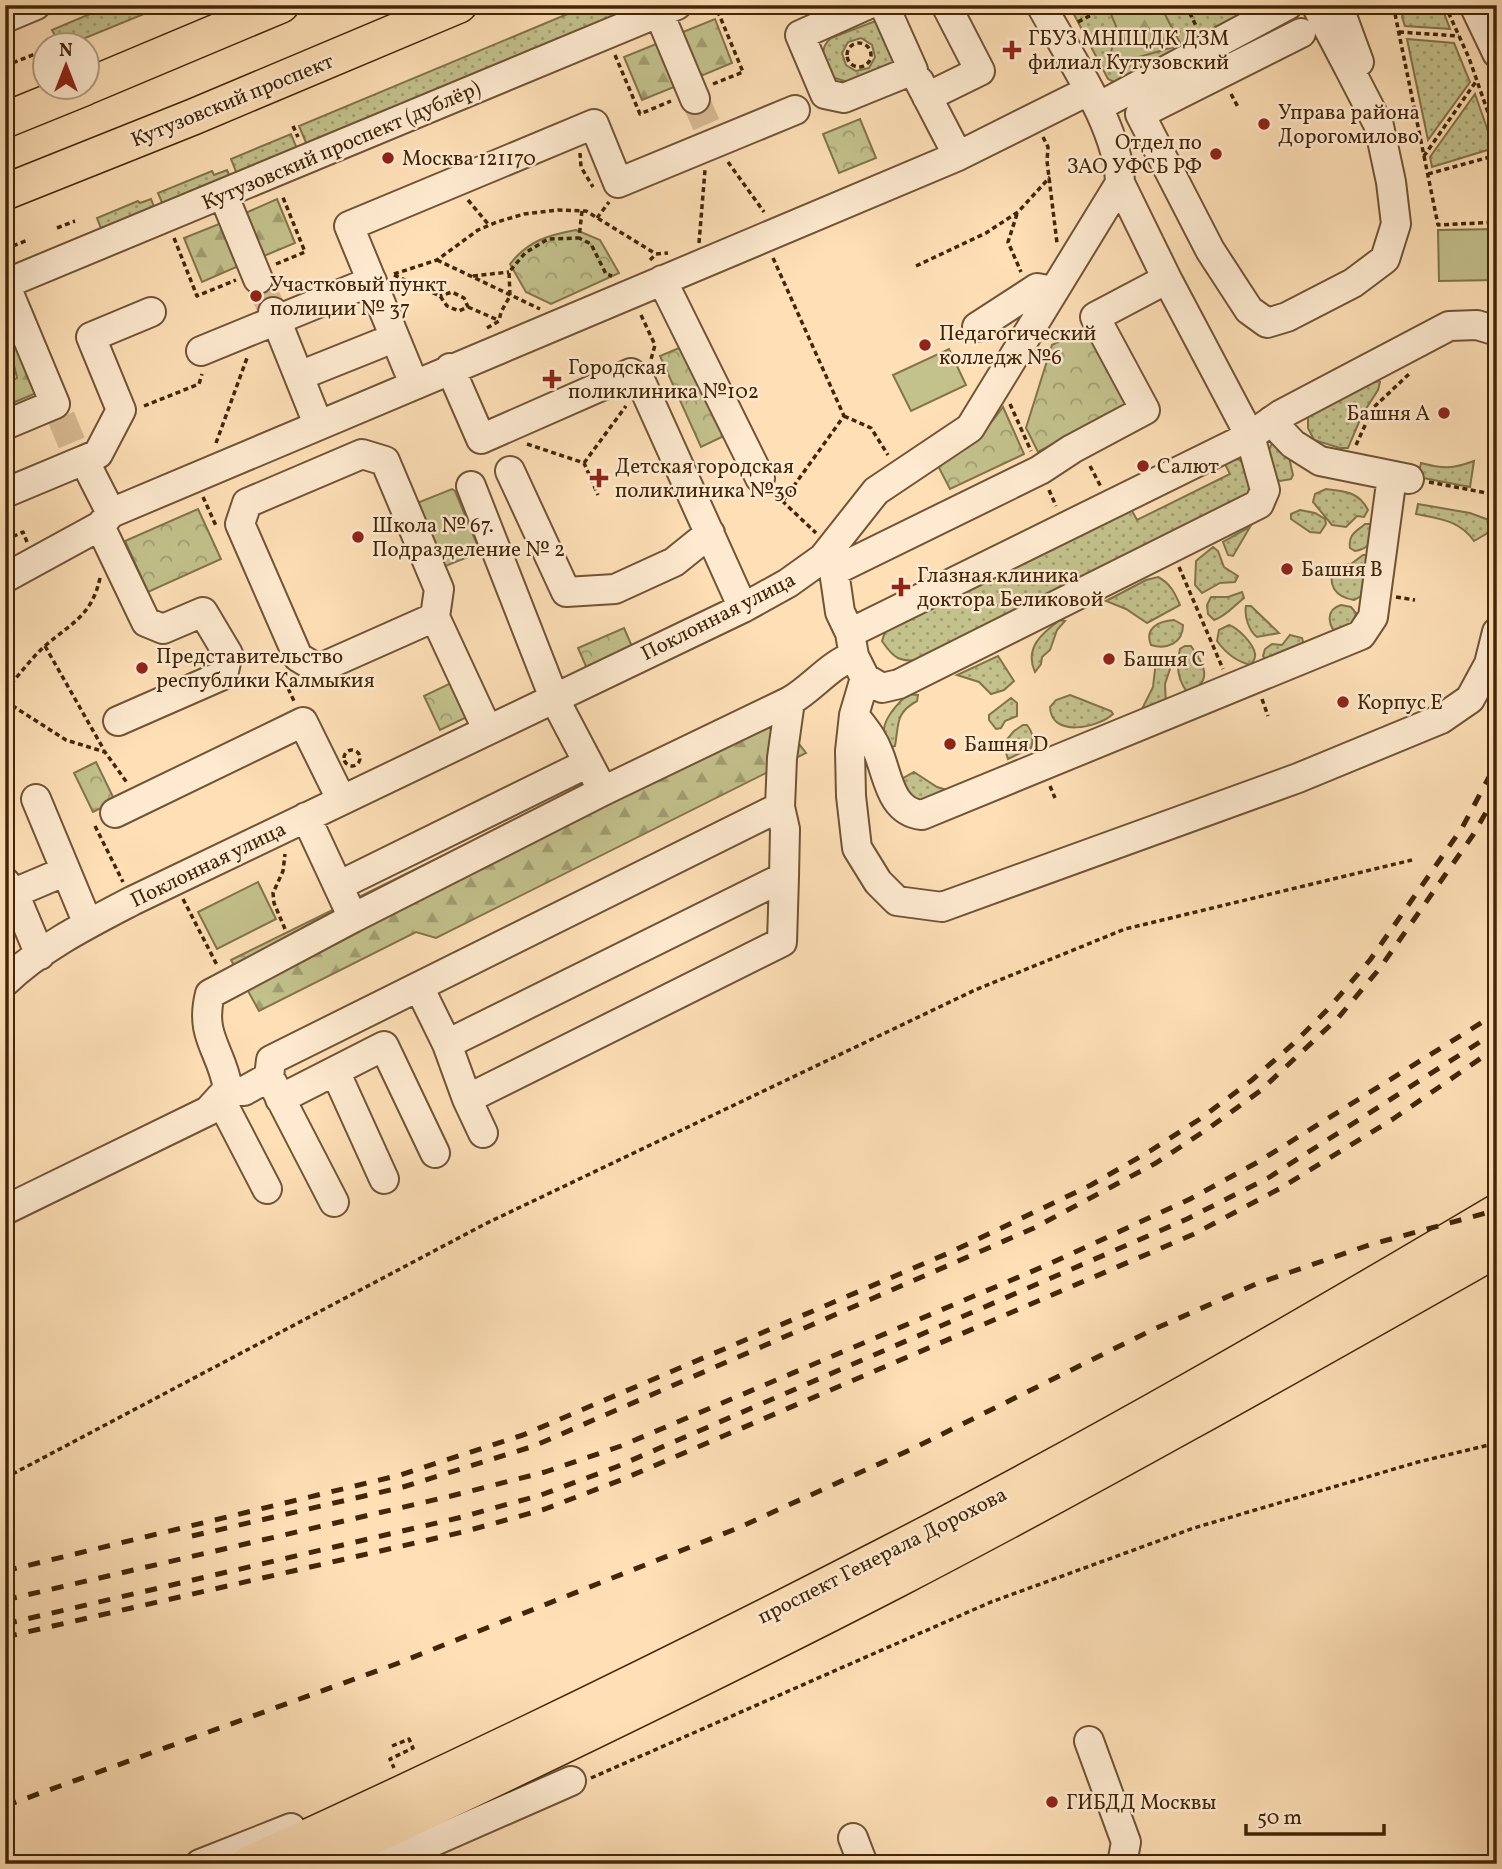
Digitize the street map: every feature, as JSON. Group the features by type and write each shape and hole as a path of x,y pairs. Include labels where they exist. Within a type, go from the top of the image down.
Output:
{"main road":[{"path":"166,54 240,5"},
{"path":"102,80 281,5"},
{"name":"Кутузовский проспект","path":"5,192 205,112 459,5"},
{"path":"5,120 49,102"},
{"name":"проспект Генерала Дорохова","path":"314,1864 1187,1392 1497,1212"},
{"name":"проспект Генерала Дорохова","path":"249,1864 528,1749 899,1578 1188,1422 1497,1249"}],"street":[{"path":"5,18 36,5"},
{"path":"867,5 800,35 825,94 844,98 913,69"},
{"path":"884,5 913,69 958,156"},
{"path":"927,97 980,71 946,5"},
{"path":"1041,5 1093,99 1113,144 1120,169 1120,183 1167,279 1261,428 1265,490 1259,504 899,684 882,688 856,656 840,612 834,571 1040,470 1079,445 1145,410 1095,317 1167,279"},
{"path":"1134,103 1288,5"},
{"path":"1134,103 1210,250 1249,310 1267,323 1287,317 1353,283 1385,260 1396,224 1391,182 1379,126 1315,5"},
{"path":"1338,5 1359,62 1349,68"},
{"path":"1474,5 1497,53"},
{"path":"668,9 695,99"},
{"name":"Кутузовский проспект (дублёр)","path":"5,284 668,9"},
{"path":"5,578 106,527 206,471 450,368 659,267 696,266 1093,99 1134,103 1301,33"},
{"path":"414,384 382,278 349,226 594,124 618,183 710,140 795,110"},
{"name":"Поклонная улица","path":"5,982 19,968 88,924 132,901 743,608 788,583 823,558 876,491 970,428 1049,286 1120,183"},
{"path":"222,194 258,279"},
{"path":"659,267 760,478"},
{"path":"201,351 269,320 382,278"},
{"path":"5,284 58,410 5,425"},
{"path":"977,327 1049,286"},
{"path":"5,493 79,456 98,454 121,410 91,337 151,312"},
{"path":"269,320 299,376 318,424"},
{"path":"268,1189 227,1098 225,1073 206,1029 206,1010 210,994 603,791 790,701 806,692 835,665 856,656 1111,505 1261,428 1449,326 1477,325 1497,331"},
{"path":"299,376 379,344"},
{"path":"450,368 481,439 637,379 743,608"},
{"path":"854,715 879,753 884,775 893,795 905,809 922,815 1361,635 1373,617 1401,477 1320,461 1261,428"},
{"path":"435,617 318,669 298,657 240,524 247,503 362,454 385,461 439,589 435,617 487,729"},
{"path":"79,456 146,622 163,629 203,612 228,654 223,675 118,721"},
{"path":"510,471 566,592 615,589 674,562 709,533"},
{"path":"471,486 554,698 603,791"},
{"path":"856,656 850,751 851,796 857,848 878,882 897,901 942,907 1298,778 1441,719 1470,699 1489,664 1497,632"},
{"path":"467,1099 782,942 785,829 780,807 782,758 790,701"},
{"path":"115,813 303,722 341,799"},
{"path":"338,886 588,763"},
{"path":"36,799 88,924"},
{"path":"334,1202 275,1088 271,1060 780,807"},
{"path":"297,821 338,886 353,918"},
{"path":"40,955 9,888 66,871"},
{"path":"447,1044 784,877"},
{"path":"419,987 447,1044 483,1133"},
{"path":"5,1210 208,1111 227,1098 244,1091 275,1088 335,1071 384,1046 435,1153"},
{"path":"335,1071 384,1179"},
{"path":"1089,1741 1126,1842 1122,1864"},
{"path":"200,1864 528,1749"},
{"path":"348,1864 528,1749"},
{"path":"382,1864 581,1780"}],"path":[{"path":"1076,23 1110,5"},
{"path":"1388,5 1395,14 1438,225 1497,222"},
{"path":"1395,14 1399,5"},
{"path":"1445,5 1477,80 1497,138"},
{"path":"1399,32 1459,36"},
{"path":"854,43 863,43 870,51 869,62 865,66 854,67 847,59 848,48 854,43"},
{"path":"5,66 32,55"},
{"path":"1424,156 1477,80"},
{"path":"1039,129 1048,146 1054,231 1049,286"},
{"path":"710,140 771,234 844,416 871,428 900,474"},
{"path":"696,266 710,140"},
{"path":"1428,174 1497,155"},
{"path":"916,266 986,233 1018,212 1050,177"},
{"path":"452,183 489,225"},
{"path":"382,278 437,260 489,225 523,214 558,210 586,211 659,267"},
{"path":"579,238 582,211"},
{"path":"1018,212 1008,242 1049,286"},
{"path":"57,228 75,221"},
{"path":"471,277 509,272 525,253 548,239 579,238 591,244 606,274"},
{"path":"5,249 28,240"},
{"path":"437,260 510,296 509,272"},
{"path":"382,278 440,296 452,292 464,298 468,307 499,321"},
{"path":"440,296 447,306 459,311 468,307"},
{"path":"206,471 269,320"},
{"path":"121,410 134,410 199,384 204,365 201,351"},
{"path":"1340,466 1353,452 1373,408 1413,370"},
{"path":"783,501 844,416"},
{"path":"519,441 584,463 598,495"},
{"path":"1079,445 1111,505"},
{"path":"1401,477 1492,494 1497,475"},
{"path":"760,478 832,547"},
{"path":"5,691 45,646 68,629 91,606 99,583 106,527"},
{"path":"1180,568 1231,687"},
{"path":"45,646 105,752 141,801"},
{"path":"5,701 66,740 105,752"},
{"path":"349,750 353,750 357,751 360,759 359,763 351,766 344,757 349,750"},
{"path":"115,813 94,824 132,901"},
{"path":"294,950 274,902 273,893 283,871 297,821"},
{"path":"5,1478 485,1224 975,990 1125,929 1412,860"},
{"path":"174,882 228,985"},
{"path":"203,936 209,933"},
{"path":"581,1780 990,1602 1194,1528 1418,1462 1497,1443"},
{"path":"392,1746 408,1739 413,1748 390,1759 395,1770"}],"green space":[{"path":"111,5 141,5 144,14 100,32 52,30"},
{"path":"589,5 631,5 633,9 643,5 307,145 299,126"},
{"path":"1069,5 1257,5 1114,82 1108,79"},
{"path":"1107,5 1160,5 1181,45 1139,57 1110,59 1116,26"},
{"path":"1406,5 1441,5 1450,29 1405,26 1402,17"},
{"path":"715,19 732,63 696,78 678,34"},
{"path":"873,22 880,22 897,58 893,64 848,82 831,77 823,52 831,38","holes":["861,38 872,45 875,57 869,68 856,71 846,65 842,53 848,42"]},
{"path":"1407,39 1454,43 1470,82 1428,140"},
{"path":"661,42 679,85 642,100 624,57"},
{"path":"1475,94 1494,148 1432,167 1430,157"},
{"path":"860,119 876,158 839,173 823,134"},
{"path":"291,134 297,149 237,174 231,159"},
{"path":"227,170 230,177 163,205 158,193 212,171 214,175"},
{"path":"151,199 155,209 102,231 97,218 138,201 140,203"},
{"path":"277,199 295,243 259,258 241,215"},
{"path":"224,222 241,265 202,282 184,238"},
{"path":"1497,229 1497,280 1439,281 1438,230"},
{"path":"576,230 600,240 619,273 551,304 526,292 510,264 531,244 556,234"},
{"path":"5,322 8,322 39,392 5,406 5,385 17,378"},
{"path":"1091,324 1132,402 1038,452 1026,428 1052,345"},
{"path":"686,345 726,435 701,447 660,356"},
{"path":"949,349 966,385 911,411 893,375"},
{"path":"1371,380 1380,382 1378,390 1362,415 1348,448 1314,440 1308,428 1308,415"},
{"path":"1003,407 1024,454 950,489 937,464 974,440"},
{"path":"1273,441 1289,457 1293,475 1291,479 1275,479 1268,452"},
{"path":"1236,458 1245,464 1252,492 922,660 898,658 882,641 886,629 1130,507 1137,520 1230,474 1223,460"},
{"path":"1474,461 1470,487 1418,477 1421,463 1448,467"},
{"path":"452,489 479,549 478,553 443,567 417,503"},
{"path":"1326,489 1356,496 1368,510 1364,517 1357,516 1346,527 1332,525 1313,502 1315,494"},
{"path":"1418,504 1470,513 1497,523 1474,541 1455,525 1416,514"},
{"path":"198,509 221,559 148,592 125,541"},
{"path":"1300,510 1315,513 1325,519 1326,524 1320,533 1310,532 1291,519 1291,514"},
{"path":"1365,524 1370,524 1373,528 1370,540 1367,546 1355,551 1350,548 1350,539"},
{"path":"1250,527 1233,556 1228,555 1223,542"},
{"path":"1213,547 1218,551 1224,567 1238,576 1235,582 1220,583 1202,593 1195,585 1196,561"},
{"path":"1363,555 1368,555 1363,595 1354,600 1342,596 1332,584 1334,566 1351,564"},
{"path":"1158,577 1172,589 1180,605 1147,623 1126,609 1106,601 1146,580"},
{"path":"1242,592 1244,598 1222,616 1214,620 1208,614 1207,605 1211,597 1228,597"},
{"path":"1341,605 1351,607 1356,613 1352,631 1340,636 1331,624 1330,615"},
{"path":"1246,606 1251,606 1279,633 1257,637 1248,623"},
{"path":"1060,620 1065,621 1057,630 1050,650 1042,657 1035,672 1032,663 1033,648 1041,636"},
{"path":"1174,620 1183,625 1177,641 1163,647 1151,645 1149,639 1154,626"},
{"path":"1229,625 1241,633 1252,646 1255,659 1251,665 1232,656 1217,641 1219,630"},
{"path":"624,628 634,651 588,671 578,648"},
{"path":"1290,635 1302,638 1304,645 1268,663 1263,656 1265,649 1272,644 1282,645"},
{"path":"1191,646 1200,659 1204,672 1201,683 1188,693 1178,667 1180,649"},
{"path":"998,656 1014,681 1004,690 991,694 979,682 957,675"},
{"path":"1164,656 1169,658 1170,669 1165,684 1166,704 1141,711 1153,687 1156,661"},
{"path":"451,683 467,717 440,730 424,696"},
{"path":"908,694 918,695 917,701 901,715 895,746 888,748 885,725 897,705"},
{"path":"1070,695 1113,714 1087,726 1066,727 1052,717 1050,707 1056,700"},
{"path":"763,698 806,753 436,938 416,932 259,1011 231,960"},
{"path":"1011,698 1017,703 1017,716 996,729 989,720 989,715"},
{"path":"1023,725 1027,725 1032,733 1031,748 1008,759 1003,744"},
{"path":"96,762 115,801 93,812 74,773"},
{"path":"914,772 937,787 947,790 945,796 918,806 893,784"},
{"path":"258,882 276,919 217,949 198,912"}],"tunnel":[{"path":"695,99 710,133"},
{"path":"258,279 273,312"},
{"path":"61,417 73,446"}],"railway":[{"path":"1493,5 1497,14"},
{"path":"5,1571 400,1475 523,1435 951,1252 1091,1185 1200,1119 1252,1080 1329,1008 1370,960 1462,828 1497,762"},
{"path":"192,1536 403,1487 534,1446 1034,1228 1156,1163 1260,1091 1338,1018 1380,968 1473,835 1497,793"},
{"path":"5,1600 451,1496 545,1472 621,1446 1047,1265 1190,1199 1258,1162 1497,1013"},
{"path":"5,1624 458,1518 541,1495 616,1467 1187,1219 1268,1178 1497,1031"},
{"path":"5,1637 463,1532 545,1509 621,1480 1194,1234 1279,1189 1393,1119 1497,1047"},
{"path":"5,1806 396,1664 738,1528 914,1448 1150,1331 1256,1284 1369,1245 1497,1210"}],"place":[{"name":"ГБУЗ МНПЦДК ДЗМ филиал Кутузовский","path":"1012,50"},
{"name":"Управа района Дорогомилово","path":"1264,124"},
{"name":"Отдел по ЗАО УФСБ РФ","path":"1216,154"},
{"name":"Москва 121170","path":"388,158"},
{"name":"Участковый пункт полиции № 37","path":"256,296"},
{"name":"Педагогический колледж №6","path":"925,345"},
{"name":"Городская поликлиника №102","path":"552,379"},
{"name":"Башня А","path":"1444,413"},
{"name":"Салют","path":"1143,466"},
{"name":"Детская городская поликлиника №30","path":"599,478"},
{"name":"Школа № 67. Подразделение № 2","path":"358,537"},
{"name":"Башня B","path":"1287,569"},
{"name":"Глазная клиника доктора Беликовой","path":"901,587"},
{"name":"Башня C","path":"1109,659"},
{"name":"Представительство республики Калмыкия","path":"142,668"},
{"name":"Корпус E","path":"1343,702"},
{"name":"Башня D","path":"950,744"},
{"name":"ГИБДД Москвы","path":"1052,1802"}]}
